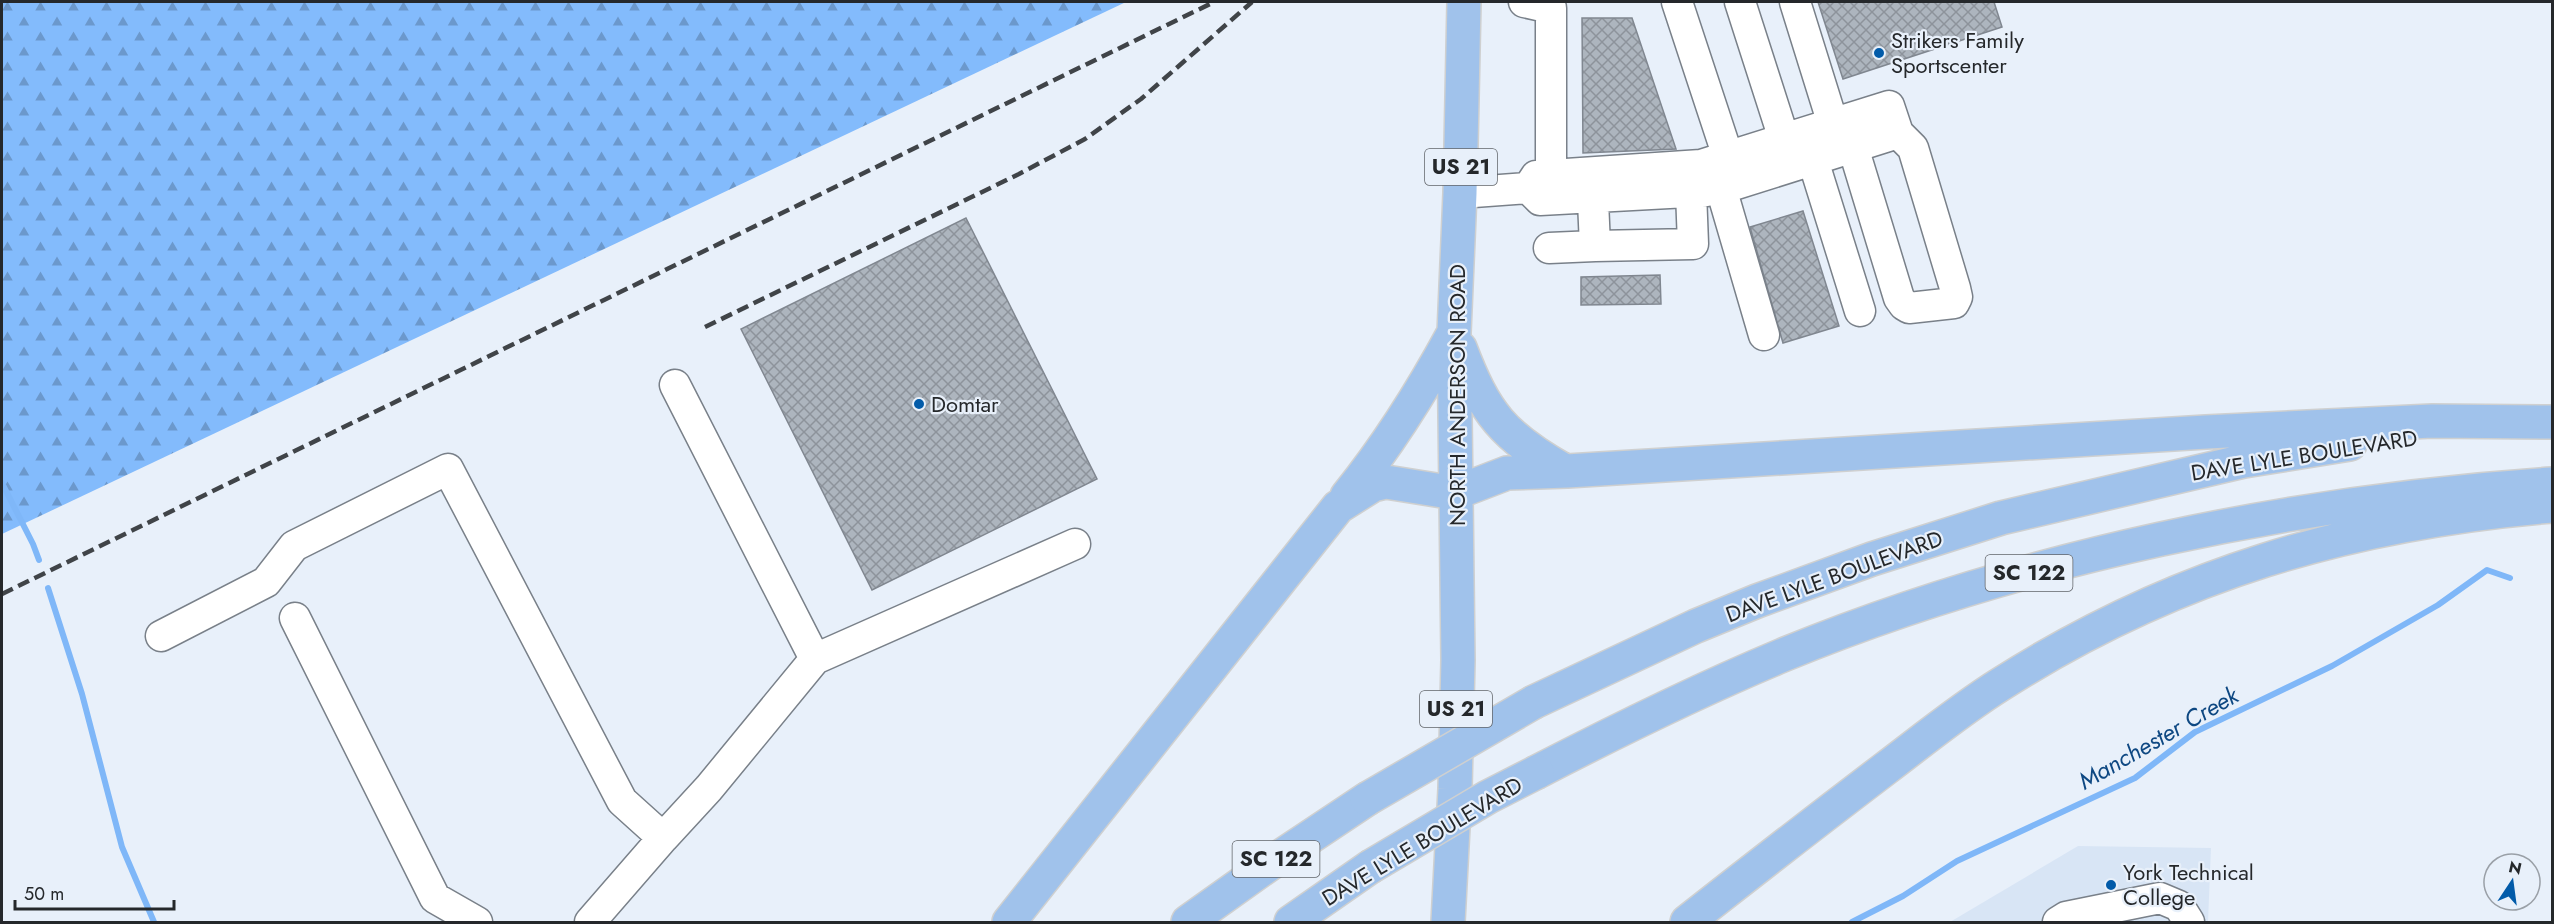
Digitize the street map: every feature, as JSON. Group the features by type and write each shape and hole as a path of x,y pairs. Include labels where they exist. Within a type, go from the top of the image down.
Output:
{"main road":[{"name":"NORTH ANDERSON ROAD","path":"1448,922 1455,789 1458,660 1454,333 1464,2"},
{"path":"1454,333 1470,375 1491,412 1521,445 1567,471"},
{"path":"1009,922 1338,507 1397,429 1419,398 1454,333"},
{"path":"1338,507 1373,485 1386,482 1455,493 1507,473 1533,470 1567,471 2206,432 2432,422 2553,424"},
{"name":"DAVE LYLE BOULEVARD","path":"1188,922 1367,799 1534,702 1696,626 1872,559 2001,518 2234,463 2327,446 2417,435 2553,424"},
{"name":"DAVE LYLE BOULEVARD","path":"1291,922 1370,867 1479,802 1662,708 1785,654 1907,610 2005,579 2150,541 2275,518 2446,492 2553,484"},
{"path":"1688,922 1798,834 1972,704 2001,684 2098,628 2193,585 2254,562 2306,547 2352,535 2458,516 2553,506"}],"street":[{"path":"1677,2 1729,177 1764,335"},
{"path":"1740,2 1800,144 1860,311"},
{"path":"1796,2 1833,124"},
{"path":"1544,4 1540,200 1592,185 1701,165 1729,177"},
{"path":"1592,185 1691,192 1800,144 1833,124 1889,105 1898,134 1913,148 1955,288 1954,303 1910,308 1904,305 1899,298 1853,147"},
{"path":"1800,144 1853,147 1898,134"},
{"path":"1460,193 1540,181"},
{"path":"1592,185 1595,246"},
{"path":"1549,248 1693,244 1691,192"},
{"path":"675,386 815,659"},
{"path":"161,636 266,582 294,546 448,469 622,801 663,838"},
{"path":"590,922 709,789 815,659 1075,544"},
{"path":"295,618 435,898 477,922"},
{"path":"2058,922 2066,917 2160,898 2179,906 2189,922"}],"shaded area":[{"name":"York Technical College","path":"2078,846 2211,848 2208,922 1950,922"}],"green space":[{"path":"2,2 1126,2 2,534"}],"building":[{"name":"Strikers Family Sportscenter","path":"1818,2 1994,2 2002,27 1843,79"},
{"path":"1582,18 1632,18 1676,149 1583,153"},
{"path":"1803,211 1839,326 1783,343 1750,227"},
{"name":"Domtar","path":"966,218 1097,479 872,590 741,329"},
{"path":"1660,275 1661,304 1581,305 1581,277"}],"waterway":[{"path":"2,483 39,560"},
{"name":"Manchester Creek","path":"1852,922 1903,896 1957,861 2135,778 2195,732 2332,666 2438,605 2487,570 2510,578"},
{"path":"48,588 82,694 122,847 154,922"}],"railway":[{"path":"2,594 1214,2"},
{"path":"705,327 1019,174 1085,139 1141,99 1252,2"}],"place":[{"name":"Strikers Family Sportscenter","path":"1879,53"},
{"name":"Domtar","path":"919,404"},
{"name":"York Technical College","path":"2111,885"}]}
